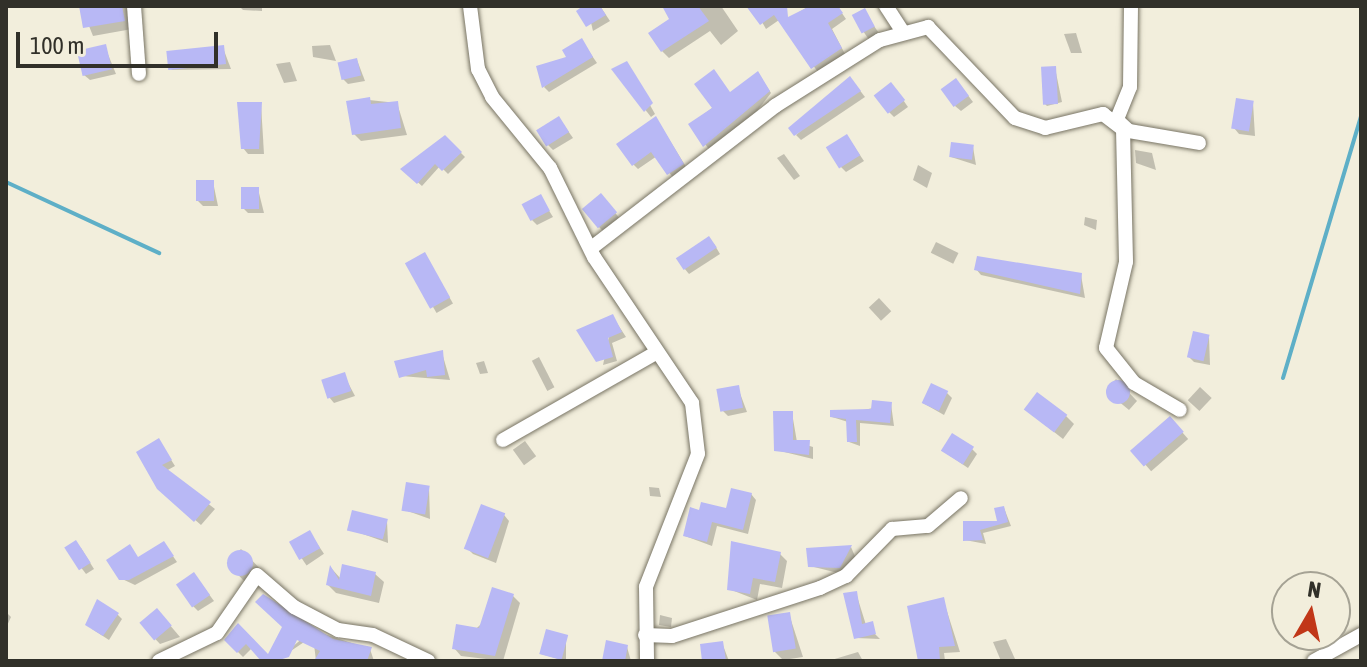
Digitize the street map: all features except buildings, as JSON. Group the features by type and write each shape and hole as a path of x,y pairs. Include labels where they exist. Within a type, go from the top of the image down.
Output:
{"street":[{"path":"134,6 139,74"},
{"path":"470,6 478,69 492,97 550,168 594,246 594,257 634,309 654,354 692,403 698,454 646,587 647,661"},
{"path":"886,6 902,31"},
{"path":"1131,6 1130,87 1117,120 1124,142 1126,262 1106,348 1134,383 1180,410"},
{"path":"594,246 775,106 902,31 928,27 1015,118 1045,128 1089,113 1117,120 1129,131 1199,143"},
{"path":"503,440 654,354"},
{"path":"645,635 672,636 820,588 846,576 892,529 928,526 961,498"},
{"path":"159,661 217,633 257,575 294,607 338,630 373,635 428,661"},
{"path":"1314,661 1361,635"}],"waterway":[{"path":"1283,378 1361,116"},
{"path":"6,182 159,253"}]}
